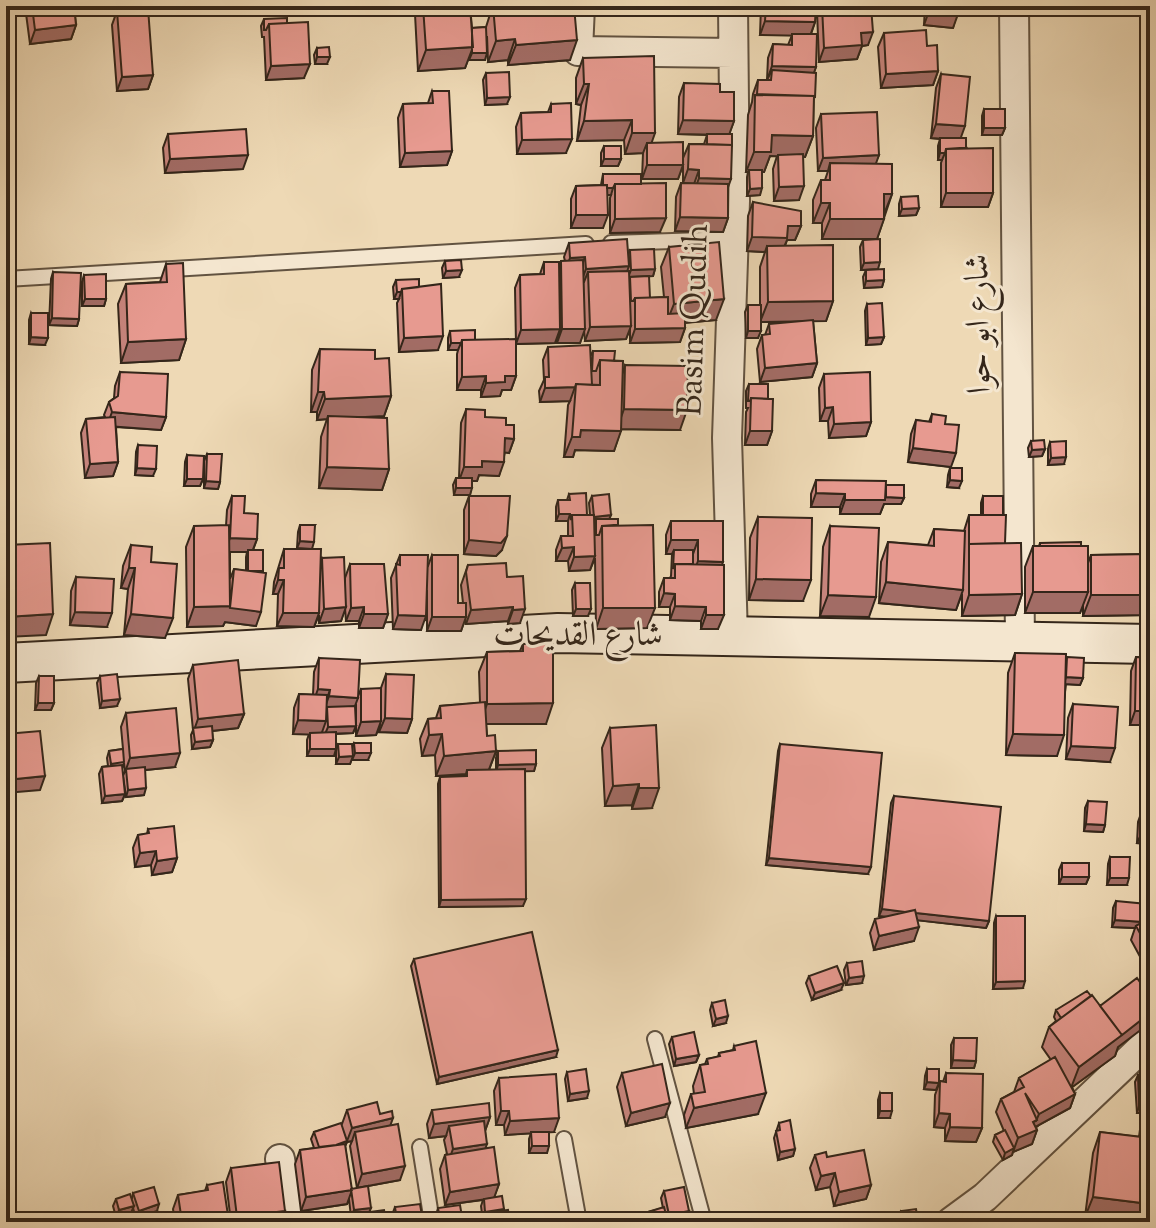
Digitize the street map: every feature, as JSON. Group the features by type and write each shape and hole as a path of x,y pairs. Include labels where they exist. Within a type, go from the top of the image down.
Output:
{"street":[{"path":"580,6 578,51 733,53"},
{"name":"Basim Qudih","path":"733,6 734,239 727,438 733,637"},
{"name":"شارع ابو حوا","path":"1014,6 1020,642"},
{"name":"شارع القديحات","path":"6,663 532,634 1150,644"},
{"path":"951,1222 984,1210 1150,1040"},
{"path":"280,1159 290,1222"}],"lane":[{"path":"6,279 493,247 734,239"},
{"path":"655,1039 704,1222"},
{"path":"564,1139 579,1222"},
{"path":"420,1147 432,1222"}],"building":[{"path":"32,6 74,6 76,25 35,30"},
{"path":"423,6 470,6 473,47 426,50"},
{"path":"493,6 574,6 577,40 516,45 515,39 496,41"},
{"path":"766,6 816,6 815,22 765,21"},
{"path":"822,6 871,6 873,32 861,33 862,45 824,48"},
{"path":"929,6 959,6 958,14 929,11"},
{"path":"148,8 153,75 122,77 117,11"},
{"path":"287,18 287,23 269,24 264,30 264,19"},
{"path":"308,22 310,64 271,66 269,24"},
{"path":"486,27 487,53 472,53 472,28"},
{"path":"926,30 927,46 937,45 938,71 886,74 884,33"},
{"path":"792,34 817,34 816,67 772,66 773,44 792,45"},
{"path":"329,47 330,57 317,57 317,48"},
{"path":"654,56 655,133 632,133 632,120 584,121 589,84 584,84 583,58"},
{"path":"772,70 816,73 815,98 757,94 758,80 771,80"},
{"path":"509,72 510,97 487,98 486,73"},
{"path":"941,74 970,77 965,126 936,124"},
{"path":"684,83 720,84 720,92 734,92 734,121 683,120"},
{"path":"432,91 449,91 452,151 405,153 403,104 433,103"},
{"path":"755,95 814,96 813,136 772,135 771,152 754,152"},
{"path":"571,103 572,139 522,140 521,113 551,112 551,104"},
{"path":"984,109 1005,109 1005,128 984,128"},
{"path":"877,112 879,155 823,158 821,114"},
{"path":"246,129 248,155 170,159 168,134"},
{"path":"707,134 732,134 732,145 707,144"},
{"path":"940,138 966,138 966,148 946,149 945,153 940,153"},
{"path":"683,142 683,165 647,165 647,143"},
{"path":"689,144 732,145 731,179 699,178 699,170 688,169"},
{"path":"604,146 621,146 621,159 604,159"},
{"path":"993,148 993,193 946,193 946,149"},
{"path":"803,154 804,186 779,187 778,155"},
{"path":"830,163 892,164 892,194 884,194 884,219 830,219 830,203 821,203 821,180 830,180"},
{"path":"749,170 762,170 762,188 750,189"},
{"path":"603,174 641,174 641,184 615,184 613,188 607,188 603,185"},
{"path":"666,183 666,218 615,219 615,184"},
{"path":"681,183 728,184 728,218 680,217"},
{"path":"607,185 608,215 576,215 576,186"},
{"path":"918,196 919,208 902,209 901,197"},
{"path":"753,202 801,211 801,226 788,226 787,238 752,237"},
{"path":"627,239 629,266 586,269 585,257 570,258 569,243"},
{"path":"880,239 880,262 864,263 863,240"},
{"path":"719,242 724,299 674,304 669,247"},
{"path":"833,245 833,301 768,302 767,246"},
{"path":"654,249 655,269 631,270 630,250"},
{"path":"461,260 462,270 446,271 445,261"},
{"path":"583,260 585,329 562,329 561,261"},
{"path":"544,262 559,262 560,329 521,330 520,275 544,274"},
{"path":"183,263 186,339 128,342 126,284 167,282 166,264"},
{"path":"884,269 884,280 866,281 866,270"},
{"path":"629,271 631,326 590,327 588,272"},
{"path":"53,272 81,273 79,319 52,318"},
{"path":"106,274 106,299 85,299 84,275"},
{"path":"649,276 650,298 631,301 630,277"},
{"path":"419,279 419,287 397,292 396,280"},
{"path":"441,284 443,336 404,338 402,289"},
{"path":"668,297 668,314 685,313 685,328 635,329 635,298"},
{"path":"882,303 884,337 868,338 867,304"},
{"path":"748,305 761,305 761,331 748,331"},
{"path":"31,313 48,313 48,338 31,337"},
{"path":"813,320 817,363 765,368 762,335 770,334 769,324"},
{"path":"475,330 475,340 451,343 450,331"},
{"path":"516,339 516,376 505,376 505,382 486,383 486,376 462,377 462,340"},
{"path":"590,345 592,385 545,388 545,377 549,377 548,347"},
{"path":"320,349 375,350 375,359 389,358 391,396 325,399 324,392 318,392"},
{"path":"593,351 615,351 614,361 600,360 596,371 592,371"},
{"path":"600,360 623,361 621,431 581,430 580,437 572,437 576,384 600,385"},
{"path":"625,365 688,366 687,410 624,409"},
{"path":"120,372 168,374 166,417 112,412 109,402 118,396"},
{"path":"870,372 871,422 834,424 833,407 825,408 824,374"},
{"path":"749,384 768,384 768,399 751,398 748,401"},
{"path":"751,398 773,399 772,431 750,431"},
{"path":"466,409 485,410 485,417 506,418 506,425 514,425 514,439 505,438 504,462 482,461 482,467 464,467"},
{"path":"932,414 946,416 945,424 959,425 956,453 913,448 916,420 931,422"},
{"path":"328,416 387,418 389,469 327,467"},
{"path":"115,417 118,462 90,464 86,419"},
{"path":"1044,440 1045,449 1032,450 1031,441"},
{"path":"1066,441 1066,457 1051,458 1050,442"},
{"path":"138,445 157,446 156,469 137,468"},
{"path":"207,454 222,454 220,482 206,481"},
{"path":"187,455 204,456 203,479 187,479"},
{"path":"950,468 962,468 962,481 950,480"},
{"path":"456,478 472,478 472,488 456,488"},
{"path":"816,480 886,481 885,500 845,500 845,494 816,493"},
{"path":"886,485 904,485 904,498 886,497"},
{"path":"586,493 587,515 572,515 571,520 570,514 559,514 558,500 570,500 569,494"},
{"path":"609,494 611,515 594,517 592,496"},
{"path":"232,496 245,496 244,513 258,514 257,539 230,538"},
{"path":"469,496 510,496 507,536 501,543 469,540"},
{"path":"983,496 1003,496 1003,515 983,515"},
{"path":"572,515 594,515 595,556 574,557 574,547 562,548 561,536 573,536"},
{"path":"969,515 1006,515 1005,543 969,544"},
{"path":"758,517 812,518 811,580 756,579"},
{"path":"596,519 618,519 618,525 602,526 599,535 596,535"},
{"path":"671,521 723,521 723,562 698,561 698,540 671,540"},
{"path":"229,525 230,606 194,607 194,526"},
{"path":"300,525 315,525 314,542 300,541"},
{"path":"653,525 655,608 603,608 602,526"},
{"path":"830,526 879,528 876,597 828,595"},
{"path":"934,529 965,531 963,590 886,582 888,542 934,546"},
{"path":"1081,542 1081,546 1040,546 1040,543"},
{"path":"50,543 53,614 6,617 6,545"},
{"path":"1021,543 1022,594 969,595 969,544"},
{"path":"131,545 152,547 151,562 177,564 173,618 131,614 135,568 129,568"},
{"path":"1033,546 1088,546 1088,592 1033,592"},
{"path":"284,549 321,549 319,613 283,613 284,580 278,580 279,568 284,568"},
{"path":"248,550 263,550 263,571 248,571"},
{"path":"674,550 693,550 693,564 675,564 673,569"},
{"path":"1150,554 1150,595 1091,595 1091,555"},
{"path":"400,555 428,555 426,616 398,615 396,564 400,565"},
{"path":"432,555 458,555 458,603 466,603 466,617 432,617"},
{"path":"344,557 346,607 324,609 322,558"},
{"path":"506,563 507,577 523,576 525,609 471,610 466,572 468,565"},
{"path":"350,564 384,564 388,614 364,614 364,607 351,608"},
{"path":"675,564 724,565 724,615 706,615 706,607 675,606 675,594 664,593 664,578 675,578"},
{"path":"234,569 266,573 261,612 230,608"},
{"path":"76,577 114,579 112,613 75,612"},
{"path":"575,583 590,583 591,609 576,609"},
{"path":"553,643 553,703 487,704 487,652 523,651 523,644"},
{"path":"1015,653 1066,654 1064,735 1013,734"},
{"path":"1067,657 1084,658 1083,678 1066,677"},
{"path":"1136,657 1150,658 1150,711 1135,711"},
{"path":"319,658 360,660 358,698 329,696 330,690 318,689"},
{"path":"238,660 244,714 198,719 193,665"},
{"path":"117,674 120,699 102,701 100,676"},
{"path":"386,674 414,675 412,719 385,718"},
{"path":"39,676 54,676 54,703 38,703"},
{"path":"6,681 10,723 6,723"},
{"path":"381,688 381,721 361,722 361,689"},
{"path":"299,694 327,695 326,721 298,720"},
{"path":"485,702 487,736 495,735 496,751 444,756 442,734 429,735 428,719 441,718 440,706"},
{"path":"1073,704 1118,707 1115,748 1071,746"},
{"path":"355,706 356,726 328,727 327,707"},
{"path":"176,708 180,753 130,758 126,713"},
{"path":"656,725 659,788 639,788 639,784 613,786 610,728"},
{"path":"212,726 213,740 195,742 193,728"},
{"path":"40,731 45,776 6,780 6,734"},
{"path":"336,732 336,749 310,749 310,733"},
{"path":"354,743 371,743 371,753 355,753"},
{"path":"338,744 352,744 353,756 339,757"},
{"path":"780,744 882,753 871,867 769,858"},
{"path":"123,749 124,762 111,764 109,751"},
{"path":"536,750 536,764 498,765 498,751"},
{"path":"122,765 125,794 105,796 102,767"},
{"path":"145,767 146,788 128,790 126,769"},
{"path":"525,769 526,899 441,900 440,777 467,776 467,770"},
{"path":"894,796 1001,807 989,921 916,913 915,910 882,909"},
{"path":"1088,801 1107,802 1105,825 1086,824"},
{"path":"1143,808 1150,808 1150,830 1143,830"},
{"path":"174,826 177,858 157,861 156,851 140,853 138,835 149,833 148,829"},
{"path":"1110,857 1130,857 1129,878 1110,878"},
{"path":"1062,863 1089,863 1089,877 1062,877"},
{"path":"1116,901 1147,904 1146,920 1115,920"},
{"path":"915,910 919,927 879,936 875,919"},
{"path":"996,916 1025,916 1025,981 996,982"},
{"path":"1150,918 1150,949 1149,950 1136,926"},
{"path":"532,932 558,1050 439,1077 414,959"},
{"path":"862,961 864,976 849,978 847,963"},
{"path":"837,966 844,983 815,993 809,976"},
{"path":"1137,978 1150,996 1150,1013 1122,1035 1100,1006"},
{"path":"1087,991 1091,996 1061,1018 1056,1010"},
{"path":"1092,995 1122,1035 1079,1067 1049,1027"},
{"path":"725,1000 728,1016 716,1019 712,1003"},
{"path":"694,1032 699,1055 676,1059 672,1037"},
{"path":"954,1038 977,1038 976,1061 953,1060"},
{"path":"756,1041 766,1093 694,1108 691,1094 705,1092 700,1065 708,1064 707,1059 720,1056 719,1053 735,1050 734,1046"},
{"path":"1055,1057 1075,1094 1039,1114 1025,1093 1037,1120 1033,1122 1037,1130 1018,1138 1001,1099 1024,1087 1019,1078"},
{"path":"662,1064 670,1103 631,1113 622,1073"},
{"path":"586,1069 589,1091 570,1094 567,1072"},
{"path":"927,1069 939,1069 939,1083 927,1082"},
{"path":"946,1073 983,1074 982,1128 950,1127 950,1114 939,1113 940,1081 946,1082"},
{"path":"556,1074 559,1118 510,1121 509,1111 501,1111 499,1078"},
{"path":"1138,1075 1148,1075 1150,1106 1139,1106"},
{"path":"880,1093 892,1093 892,1111 880,1111"},
{"path":"377,1102 380,1114 392,1111 393,1118 352,1128 347,1110"},
{"path":"489,1103 490,1117 434,1124 432,1110"},
{"path":"1146,1108 1150,1108 1150,1137 1149,1124 1144,1124"},
{"path":"790,1120 795,1149 780,1152 776,1131 780,1130 779,1123"},
{"path":"484,1121 487,1144 453,1149 449,1126"},
{"path":"341,1123 347,1141 319,1147 314,1132"},
{"path":"398,1124 405,1166 362,1174 355,1132"},
{"path":"1005,1130 1014,1148 1005,1153 995,1135"},
{"path":"531,1132 549,1132 549,1146 532,1146"},
{"path":"1100,1132 1150,1138 1150,1204 1093,1197"},
{"path":"345,1144 352,1190 306,1197 300,1150"},
{"path":"494,1147 499,1184 450,1192 445,1155"},
{"path":"864,1150 871,1185 839,1192 835,1173 821,1176 815,1155 826,1152 827,1157"},
{"path":"279,1162 285,1211 237,1217 231,1168"},
{"path":"223,1182 229,1222 182,1222 178,1195 208,1190 207,1185"},
{"path":"368,1186 371,1208 354,1210 351,1189"},
{"path":"154,1187 159,1204 139,1211 133,1193"},
{"path":"684,1187 689,1211 669,1215 664,1191"},
{"path":"130,1194 134,1206 119,1210 116,1199"},
{"path":"502,1196 504,1209 485,1212 484,1199"},
{"path":"420,1204 423,1222 370,1222 370,1218 396,1214 395,1207"},
{"path":"460,1205 462,1217 440,1220 438,1208"},
{"path":"664,1207 668,1222 622,1222 649,1215 648,1212"},
{"path":"916,1209 918,1222 903,1222 901,1211"},
{"path":"384,1210 385,1216 363,1222 362,1213"},
{"path":"508,1210 510,1222 464,1222 463,1217"},
{"path":"846,1215 849,1222 831,1222"},
{"path":"690,1216 692,1222 669,1222"}]}
